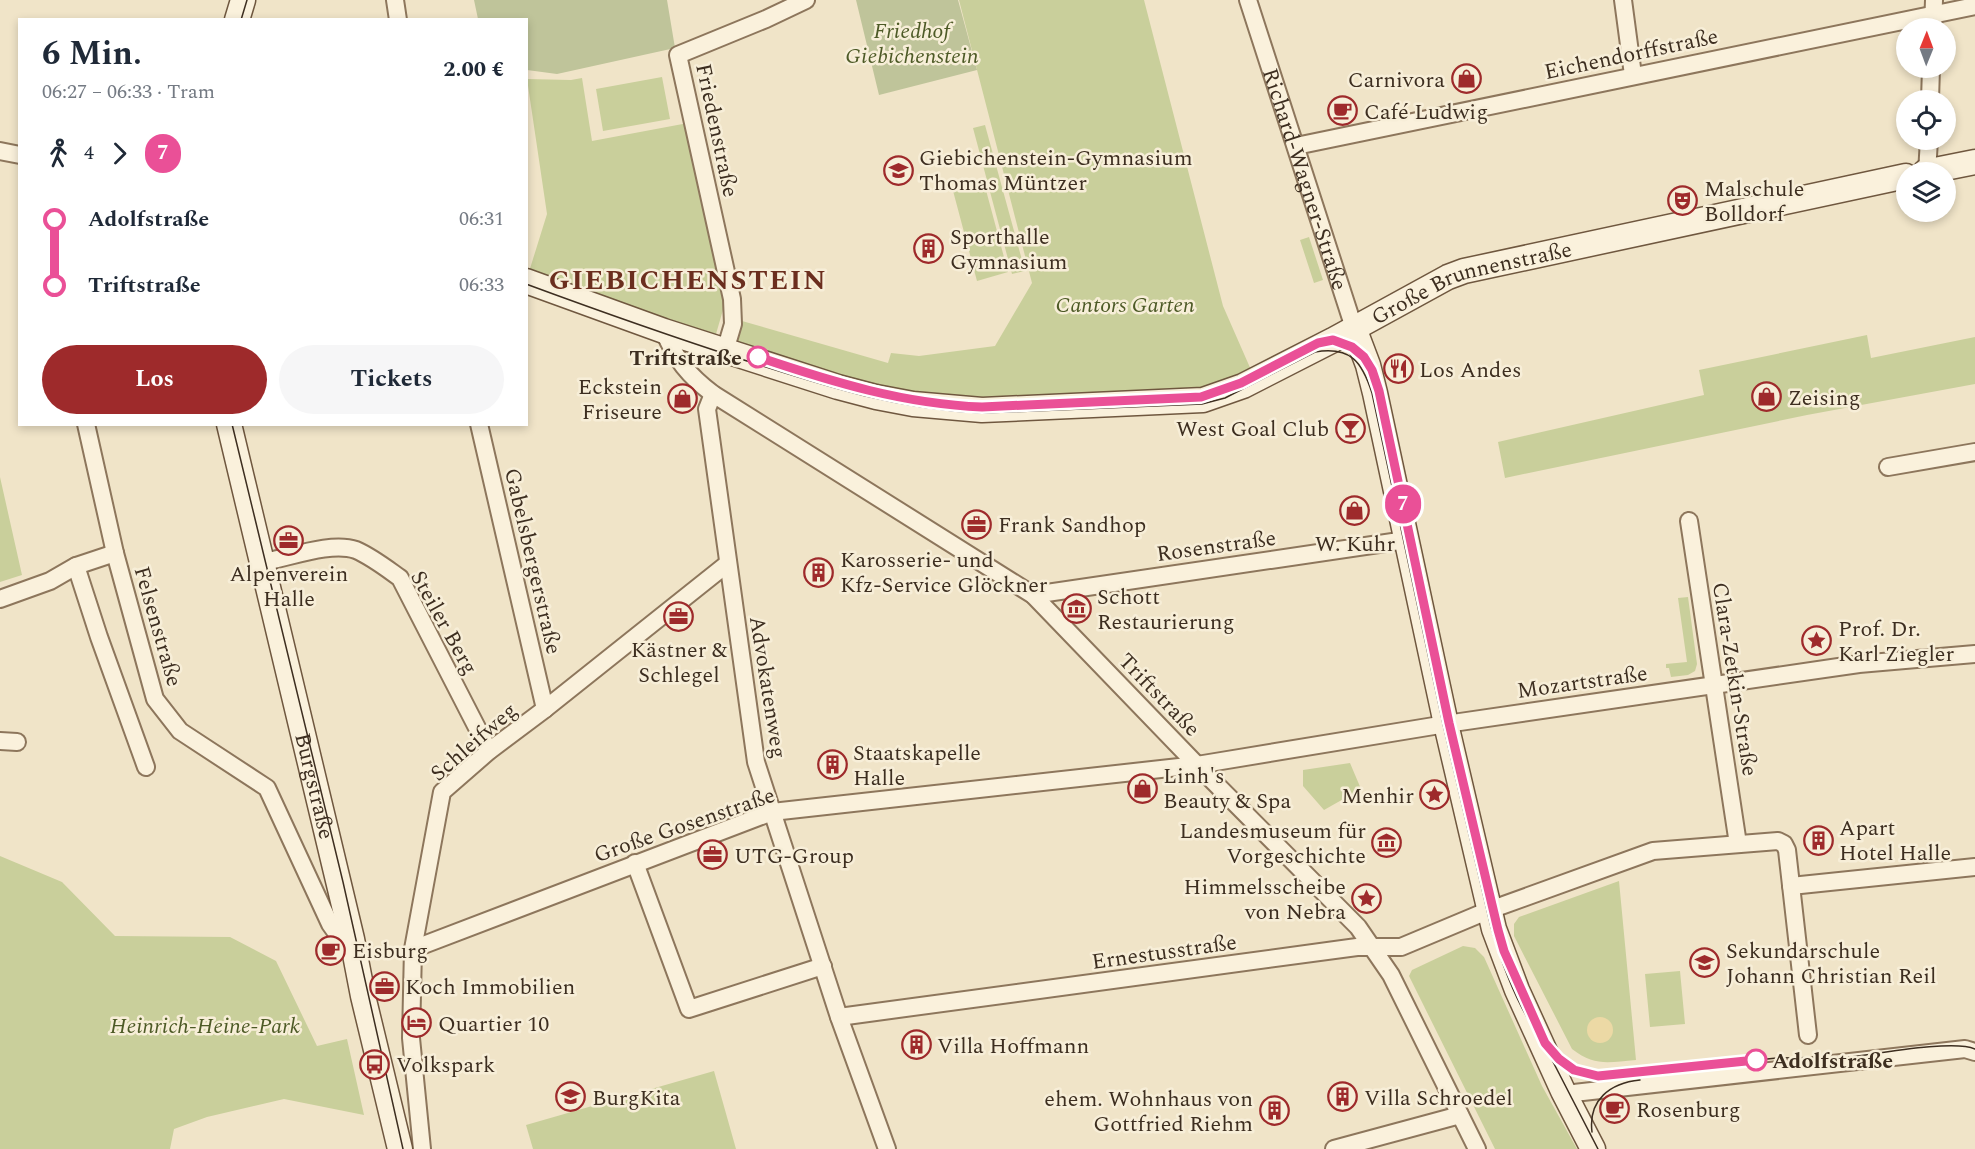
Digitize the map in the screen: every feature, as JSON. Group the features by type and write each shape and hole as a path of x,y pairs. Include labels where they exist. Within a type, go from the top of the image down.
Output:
{"street":[{"path":"238,18 243,0"},
{"path":"395,0 398,18"},
{"name":"Friedenstraße","path":"725,351 733,324 732,300 678,55 806,0"},
{"name":"Richard-Wagner-Straße","path":"1248,0 1354,328 1368,364 1446,724 1502,952 1565,1094 1593,1149"},
{"path":"1623,0 1634,75"},
{"name":"Eichendorffstraße","path":"1296,146 1975,6"},
{"path":"0,152 18,155"},
{"path":"1956,166 1975,162"},
{"name":"Große Brunnenstraße","path":"528,282 664,331 876,397 948,408 982,410 1203,400 1243,386 1448,277 1464,271 1896,178"},
{"name":"Triftstraße","path":"664,331 672,351 697,382 712,394 1033,595 1358,927 1374,947 1391,975 1477,1149"},
{"name":"Advokatenweg","path":"712,394 707,409 756,762 839,1017 887,1149"},
{"name":"Felsenstraße","path":"86,426 115,554 155,699 180,731 267,788 330,924 340,938 352,939"},
{"name":"Burgstraße","path":"229,426 400,1149"},
{"name":"Gabelsbergerstraße","path":"479,426 545,709"},
{"path":"1888,467 1975,452"},
{"name":"Clara-Zetkin-Straße","path":"1689,521 1738,844"},
{"name":"Rosenstraße","path":"1033,595 1407,540"},
{"name":"Steiler Berg","path":"262,562 331,548 354,549 377,561 400,578 489,751"},
{"path":"0,599 50,581 76,566 115,554"},
{"name":"Schleifweg","path":"422,1149 411,1038 413,949 442,792 489,751 727,564"},
{"path":"76,566 146,766"},
{"name":"Mozartstraße","path":"1197,765 1446,724 1859,664 1975,654"},
{"name":"Große Gosenstraße","path":"413,949 772,812 1197,765"},
{"name":"Ernestusstraße","path":"839,1017 1357,947 1401,947 1490,910 1653,850 1778,842 1784,844 1787,850 1791,886"},
{"path":"635,863 689,1009 823,966"},
{"path":"1808,1035 1791,886 1975,867"},
{"path":"1565,1094 1965,1049 1975,1052"},
{"path":"1334,1149 1460,1115"}],"green space":[{"path":"474,0 667,0 675,48 557,74 528,70 528,18 478,18"},
{"name":"Friedhof Giebichenstein","path":"856,0 958,0 977,70 879,95"},
{"name":"Cantors Garten","path":"959,0 1144,0 1223,306 1255,379 1201,395 934,402 818,370 731,339 735,319 888,363 891,353 919,356 995,346 1032,283"},
{"path":"662,77 670,119 603,131 596,89"},
{"path":"582,78 592,141 688,123 727,296 716,334 528,275 547,214 528,79"},
{"path":"985,125 1025,271 1012,274 973,128"},
{"path":"983,179 1008,272 977,281 952,187"},
{"path":"1309,237 1323,280 1314,283 1300,240"},
{"path":"1867,335 1871,358 1975,337 1975,384 1807,415 1505,478 1498,442 1704,395 1699,370"},
{"path":"0,477 22,575 0,582"},
{"path":"1688,597 1697,664 1695,671 1688,675 1671,677 1666,664 1687,662 1678,598"},
{"path":"1350,763 1361,789 1324,810 1303,786 1303,770"},
{"name":"Heinrich-Heine-Park","path":"0,856 62,882 115,936 230,937 276,961 317,1046 347,1039 364,1115 284,1099 207,1117 174,1129 170,1149 0,1149"},
{"path":"1619,881 1636,1060 1603,1062 1588,1059 1572,1049 1514,936 1514,924 1519,917"},
{"path":"1463,946 1475,948 1484,957 1542,1086 1577,1149 1495,1149 1409,976 1412,970"},
{"path":"1680,971 1685,1024 1650,1027 1645,974"},
{"path":"714,1071 736,1149 533,1149 526,1125"}],"sand":[{"path":"1600,1017 1609,1021 1613,1030 1609,1039 1600,1043 1591,1039 1587,1030 1591,1021"}],"tram line":[{"path":"242,18 247,0"},
{"path":"528,285 806,380 891,402 951,411 983,413 1202,404 1225,398 1315,352 1346,354 1359,365 1372,393 1443,724 1491,927 1516,995 1542,1040 1558,1057 1577,1070 1598,1076 1777,1058 1850,1057"},
{"name":"7","path":"758,357 877,394 949,406 982,407 1201,397 1241,383 1318,343 1333,340 1352,347 1364,357 1377,383 1449,723 1498,930 1504,951 1545,1043 1565,1065 1581,1073 1598,1076 1756,1060"},
{"path":"1313,345 1327,341 1339,342 1351,347 1362,356"},
{"path":"232,426 343,882 403,1149"},
{"path":"1843,1058 1931,1047 1964,1046 1975,1049"},
{"path":"1549,1054 1598,1149"},
{"path":"1592,1132 1594,1111 1603,1095 1619,1085 1640,1080"}],"place":[{"name":"Carnivora","path":"1466,79"},
{"name":"Café Ludwig","path":"1343,111"},
{"name":"Giebichenstein-Gymnasium Thomas Müntzer","path":"898,170"},
{"name":"Malschule Bolldorf","path":"1683,201"},
{"name":"Sporthalle Gymnasium","path":"929,249"},
{"name":"Triftstraße","path":"758,357"},
{"name":"Los Andes","path":"1398,369"},
{"name":"Zeising","path":"1767,397"},
{"name":"Eckstein Friseure","path":"683,399"},
{"name":"West Goal Club","path":"1350,428"},
{"name":"W. Kuhr","path":"1355,511"},
{"name":"Frank Sandhop","path":"977,524"},
{"name":"Alpenverein Halle","path":"289,541"},
{"name":"Karosserie- und Kfz-Service Glöckner","path":"819,572"},
{"name":"Schott Restaurierung","path":"1076,609"},
{"name":"Kästner & Schlegel","path":"679,617"},
{"name":"Prof. Dr. Karl Ziegler","path":"1817,641"},
{"name":"Staatskapelle Halle","path":"832,765"},
{"name":"Linh's Beauty & Spa","path":"1142,788"},
{"name":"Menhir","path":"1435,795"},
{"name":"Apart Hotel Halle","path":"1818,840"},
{"name":"Landesmuseum für Vorgeschichte","path":"1387,843"},
{"name":"UTG-Group","path":"713,855"},
{"name":"Himmelsscheibe von Nebra","path":"1367,899"},
{"name":"Eisburg","path":"331,950"},
{"name":"Sekundarschule Johann Christian Reil","path":"1705,963"},
{"name":"Koch Immobilien","path":"384,986"},
{"name":"Quartier 10","path":"417,1023"},
{"name":"Villa Hoffmann","path":"916,1045"},
{"name":"Adolfstraße","path":"1756,1060"},
{"name":"Volkspark","path":"375,1064"},
{"name":"BurgKita","path":"571,1097"},
{"name":"Villa Schroedel","path":"1343,1097"},
{"name":"Rosenburg","path":"1615,1109"},
{"name":"ehem. Wohnhaus von Gottfried Riehm","path":"1274,1111"}],"district":[{"name":"GIEBICHENSTEIN","path":"688,279"}]}
